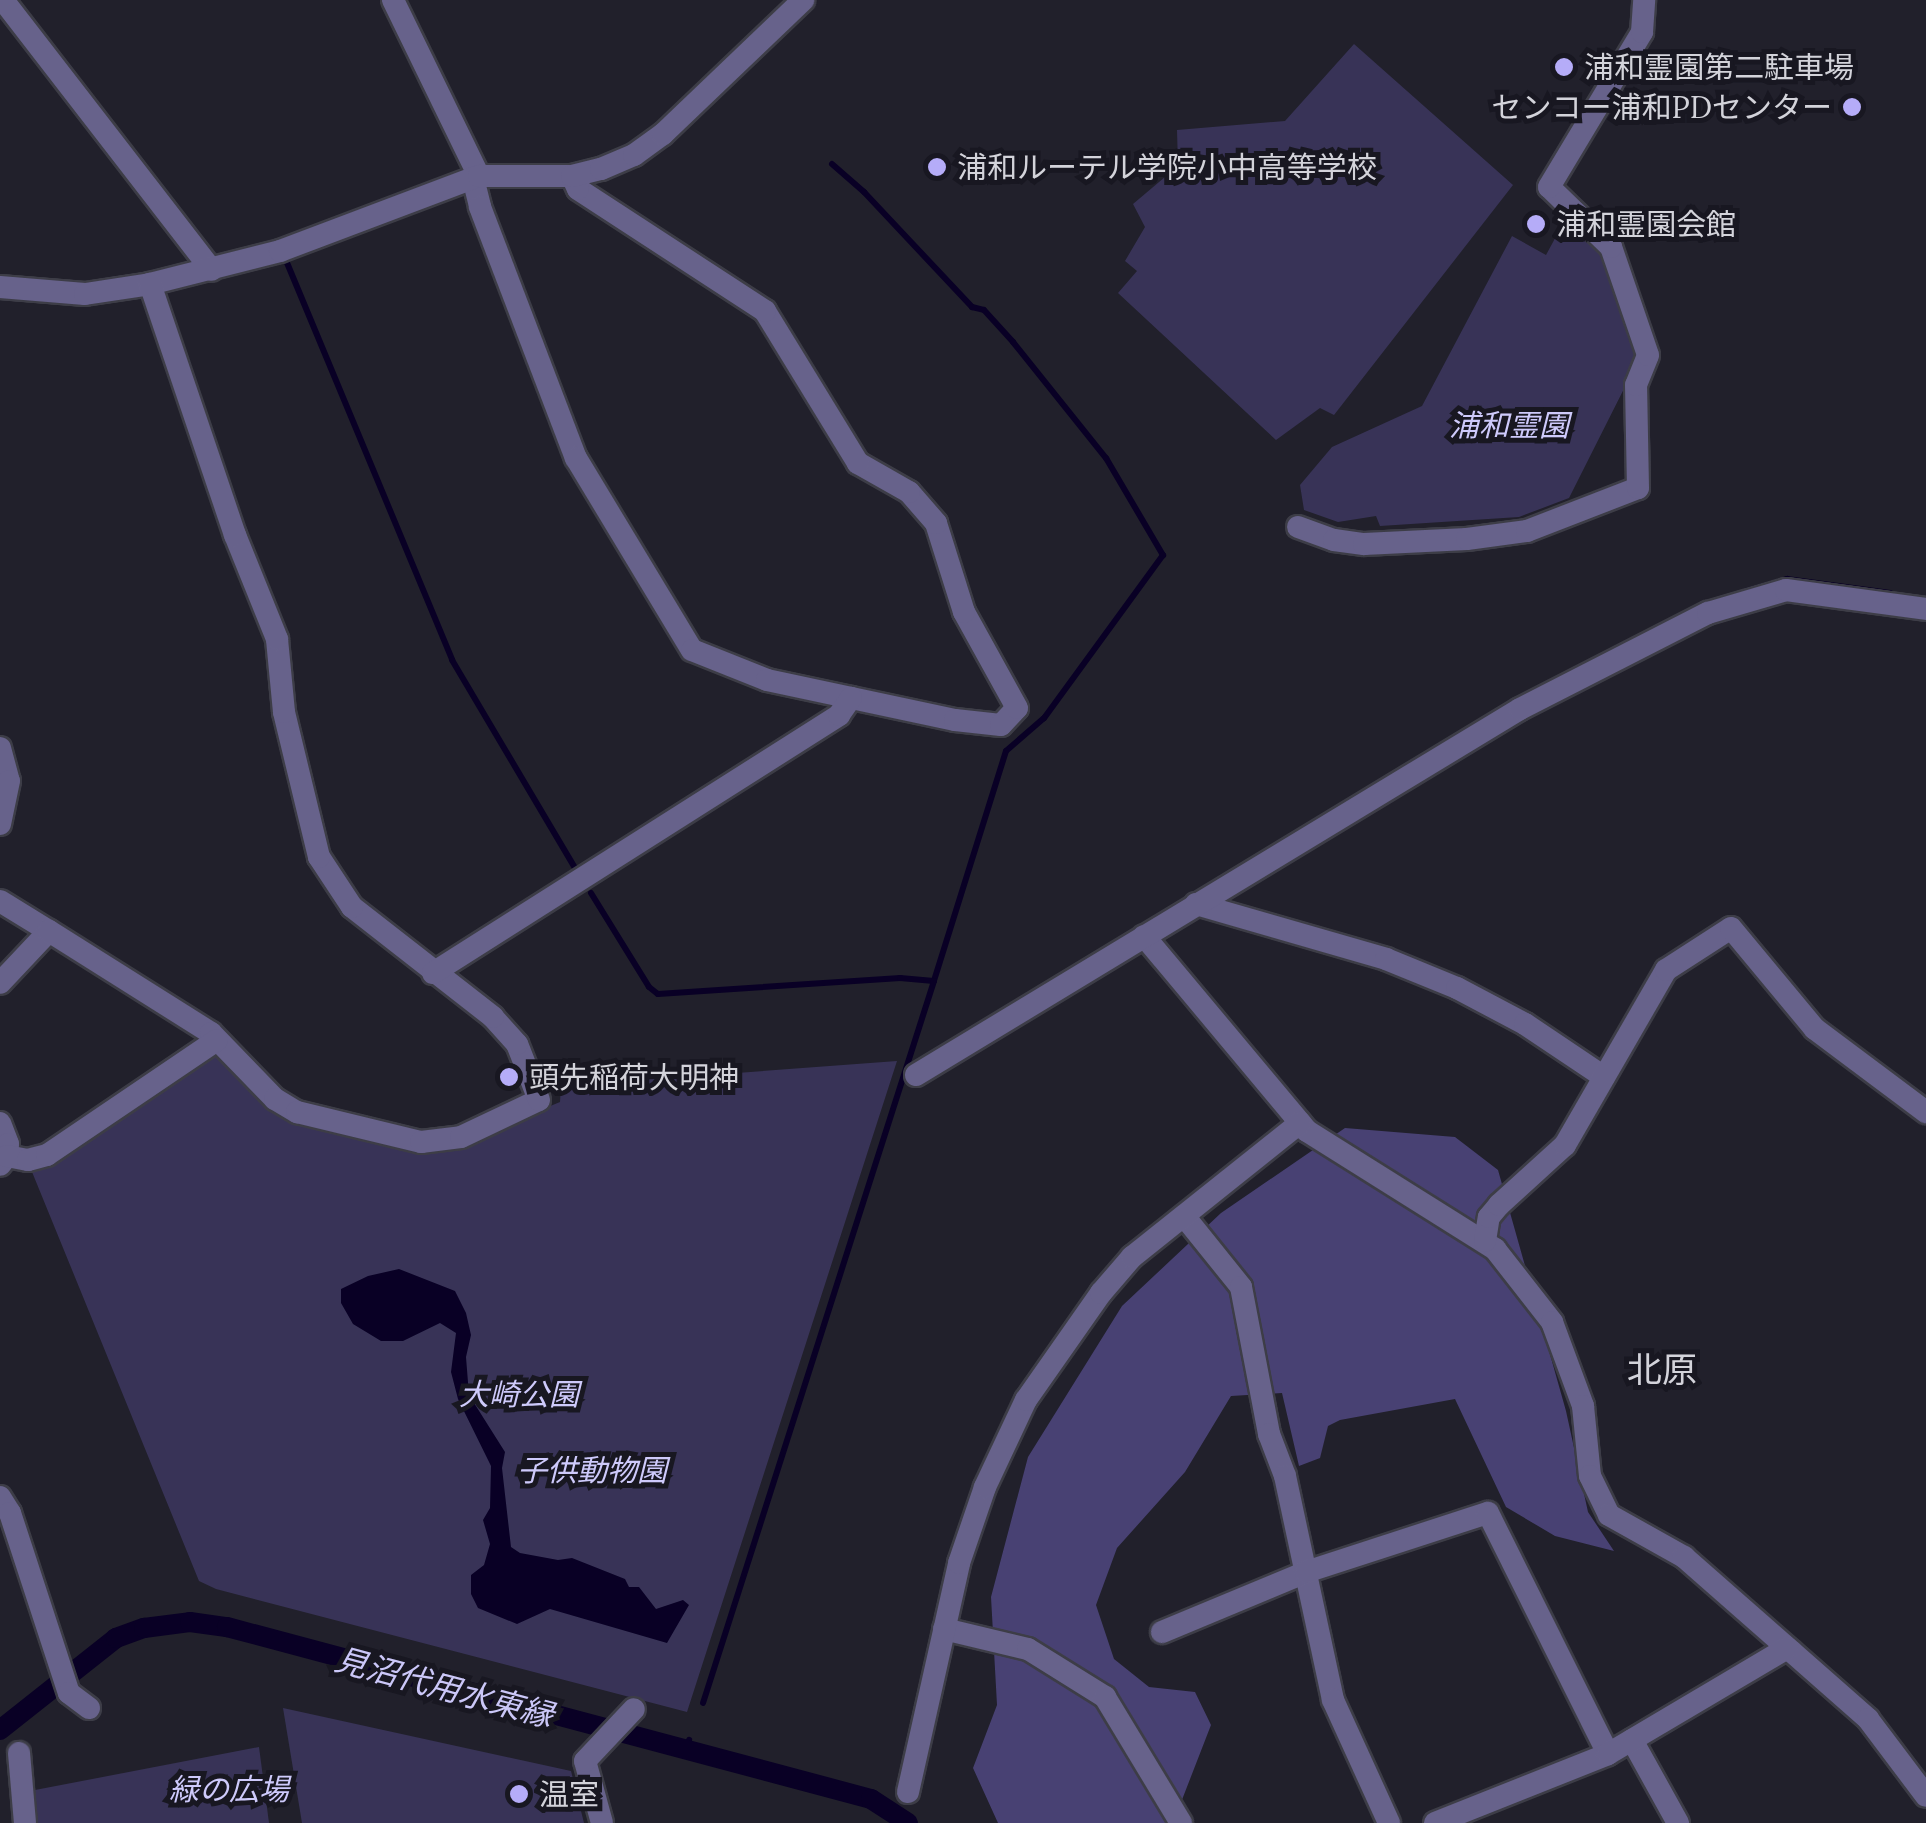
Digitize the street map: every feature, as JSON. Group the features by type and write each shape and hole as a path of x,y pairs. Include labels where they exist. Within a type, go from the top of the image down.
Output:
{"street":[{"path":"2,0 212,270"},
{"path":"393,0 476,177 480,207 576,458 692,650 767,680 1001,725 1016,708 964,612 936,522 909,492 858,463 765,311 578,189 572,176"},
{"path":"0,287 85,294 150,284 280,250 476,177 572,176 634,155 663,134 803,0"},
{"path":"1298,527 1334,540 1364,544 1467,539 1527,531 1638,488 1636,385 1648,355 1612,246 1549,187 1642,32 1644,0"},
{"path":"0,901 218,1040 275,1099 297,1112 421,1142 461,1138 539,1100 516,1044 493,1017 352,908 319,856 284,712 276,639 150,284"},
{"path":"916,1074 1520,709 1708,612 1786,590 1926,609"},
{"path":"433,973 839,715 852,698"},
{"path":"0,748 9,781 0,824"},
{"path":"1196,904 1386,959 1457,988 1525,1024 1604,1078"},
{"path":"1484,1240 1489,1217 1558,1153 1666,970 1731,928 1815,1029 1926,1112"},
{"path":"0,983 49,931"},
{"path":"1144,936 1300,1123 1484,1240 1552,1322 1583,1406 1590,1476 1609,1515 1684,1557 1868,1719 1926,1796"},
{"path":"0,1124 4,1160 47,1155 218,1040"},
{"path":"908,1792 959,1563 985,1486 1026,1400 1132,1257 1300,1123"},
{"path":"1184,1216 1240,1288 1269,1434 1285,1476 1333,1700 1389,1823"},
{"path":"0,1497 10,1513 69,1693 89,1708"},
{"path":"1162,1632 1306,1572 1488,1513 1556,1657 1608,1754"},
{"path":"944,1629 1028,1650 1105,1697 1181,1823"},
{"path":"1434,1823 1608,1754 1787,1648"},
{"path":"602,1823 586,1761 591,1751 634,1709"},
{"path":"1632,1740 1678,1823"},
{"path":"19,1752 26,1823"}],"green space":[{"path":"1354,44 1513,185 1334,415 1320,408 1276,440 1118,293 1137,271 1125,261 1145,227 1133,204 1178,166 1177,130 1285,121"},
{"name":"浦和霊園","path":"1559,231 1603,249 1641,355 1569,498 1519,517 1380,526 1376,516 1338,522 1304,510 1300,485 1332,447 1422,406 1512,236 1546,255"},
{"name":"大崎公園","path":"206,1053 220,1053 274,1104 463,1142 560,1102 561,1086 897,1061 687,1712 216,1589 199,1581 30,1167"},
{"path":"283,1708 571,1771 584,1823 302,1823"},
{"name":"緑の広場","path":"259,1747 269,1823 38,1823 35,1790"}],"shaded area":[{"path":"1345,1128 1455,1137 1498,1170 1566,1411 1588,1512 1614,1551 1555,1536 1506,1507 1455,1399 1340,1420 1328,1426 1320,1458 1299,1466 1282,1393 1231,1396 1185,1472 1117,1548 1096,1605 1114,1659 1149,1687 1195,1692 1211,1725 1173,1823 998,1823 973,1768 997,1705 991,1597 1028,1457 1122,1306 1221,1213"},
{"path":"399,1269 455,1291 466,1313 471,1335 466,1357 469,1395 505,1452 502,1468 511,1547 520,1553 558,1560 572,1558 625,1579 629,1587 639,1587 656,1609 683,1600 689,1605 667,1643 550,1609 517,1624 478,1608 471,1594 471,1575 484,1565 490,1544 483,1520 490,1508 491,1466 458,1399 451,1372 456,1333 440,1323 403,1341 381,1341 353,1324 341,1303 341,1289 368,1276"}],"waterway":[{"path":"832,164 864,192 972,307 984,310 1013,342 1106,458 1163,555 1044,718 1006,751 934,981"},
{"path":"285,258 452,660 577,871"},
{"path":"1746,591 1787,579 1890,593"},
{"path":"591,893 649,987 658,994 900,978 934,981 703,1703"},
{"name":"見沼代用水東縁","path":"0,1730 116,1638 144,1628 190,1622 227,1627 871,1799 908,1823"},
{"path":"685,1750 689,1740"}],"place":[{"name":"浦和霊園第二駐車場","path":"1564,67"},
{"name":"センコー浦和PDセンター","path":"1852,107"},
{"name":"浦和ルーテル学院小中高等学校","path":"937,167"},
{"name":"浦和霊園会館","path":"1536,224"},
{"name":"頭先稲荷大明神","path":"509,1077"},
{"name":"温室","path":"519,1794"}],"district":[{"name":"北原","path":"1662,1370"}],"park label":[{"name":"子供動物園","path":"592,1470"}]}
